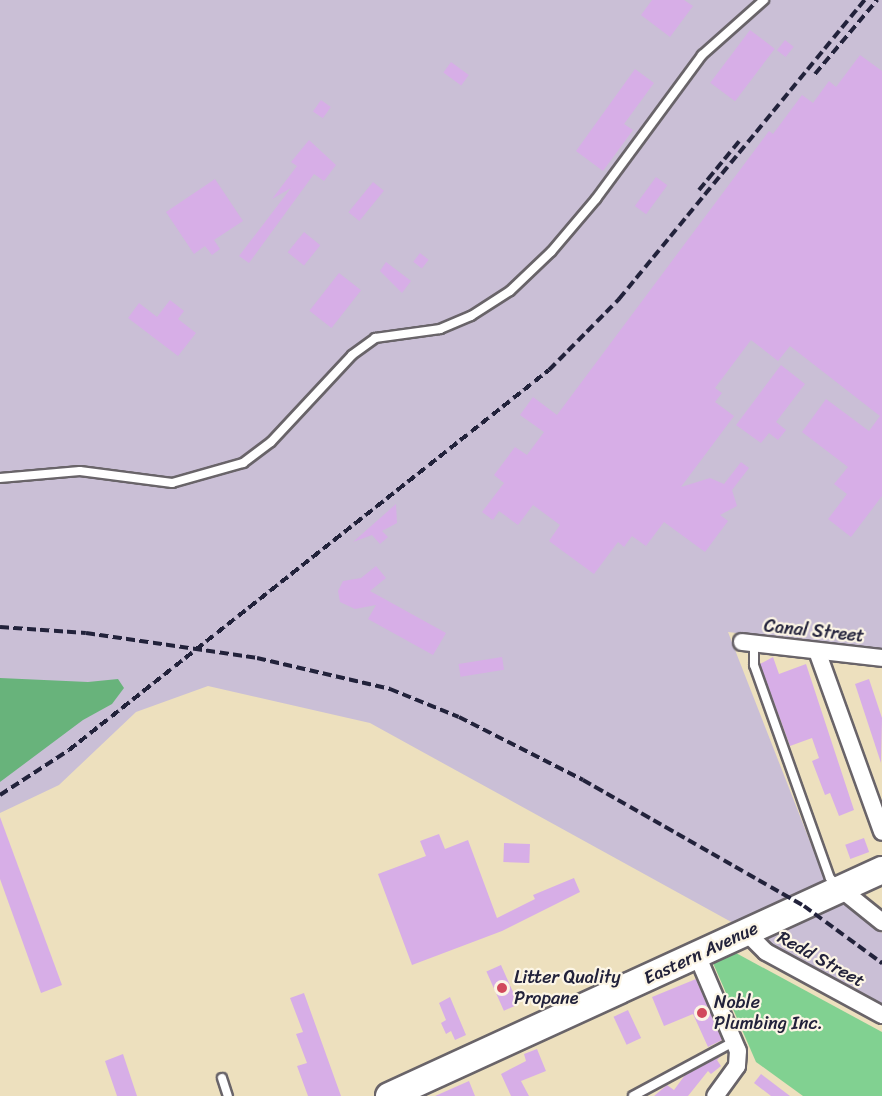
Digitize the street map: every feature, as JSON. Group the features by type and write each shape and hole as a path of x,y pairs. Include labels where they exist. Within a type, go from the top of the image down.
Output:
{"main road":[{"name":"Eastern Avenue","path":"389,1096 882,870"}],"street":[{"name":"Canal Street","path":"748,643 882,658"},
{"path":"817,651 882,832"},
{"path":"841,889 882,922"},
{"name":"Redd Street","path":"746,933 766,952 882,1015"},
{"path":"697,955 735,1041 736,1066 715,1096"}],"lane":[{"path":"0,478 80,471 172,483 243,463 271,442 352,355 375,338 440,329 471,316 510,291 551,252 596,199 702,55 764,0"},
{"path":"748,643 830,878 841,889"},
{"path":"633,1096 735,1041"},
{"path":"222,1078 228,1096"}],"shaded area":[{"path":"0,0 882,0 882,650 728,632 825,880 843,904 882,933 882,1005 370,723 208,686 136,712 59,785 0,813"}],"green space":[{"path":"0,678 88,682 118,679 124,688 112,704 83,720 0,782"},
{"path":"736,953 882,1032 882,1096 803,1096 756,1062 713,963"}],"building":[{"path":"652,0 684,0 693,6 670,37 641,15"},
{"path":"750,30 775,49 735,101 710,83"},
{"path":"785,40 794,47 786,57 777,50"},
{"path":"860,55 882,71 882,496 851,537 828,519 847,494 834,484 848,467 802,432 826,399 869,431 880,416 790,346 778,361 751,340 715,388 722,393 715,402 734,416 681,487 710,478 724,484 741,462 749,468 732,490 737,506 720,515 728,521 705,552 664,522 646,546 632,536 624,547 618,542 594,574 549,541 560,525 533,505 518,525 499,511 493,520 482,512 504,483 494,475 515,447 527,455 544,432 520,415 533,397 557,415 769,131 773,134 802,95 813,103 829,81 836,87"},
{"path":"451,62 469,75 461,85 443,73"},
{"path":"635,69 654,83 624,124 633,130 603,171 576,151"},
{"path":"321,100 331,107 323,118 313,111"},
{"path":"309,140 336,165 324,181 314,174 249,263 239,256 291,188 272,199 297,166 291,162"},
{"path":"656,177 667,185 646,214 635,206"},
{"path":"215,179 243,221 214,240 220,249 212,255 205,246 194,254 166,212"},
{"path":"373,182 384,191 359,221 348,212"},
{"path":"304,232 320,245 304,265 288,252"},
{"path":"420,253 429,260 422,268 413,262"},
{"path":"386,262 411,281 402,293 380,271"},
{"path":"339,273 361,290 332,328 309,311"},
{"path":"170,300 184,311 178,319 196,333 178,356 128,318 139,303 157,317"},
{"path":"781,365 805,384 776,422 786,430 778,440 769,433 761,443 736,425"},
{"path":"396,504 397,523 382,531 388,537 380,544 372,535 353,542"},
{"path":"376,566 386,578 370,591 446,633 433,655 368,619 376,605 355,609 340,602 338,591 343,581 361,578"},
{"path":"502,657 504,670 461,677 459,664"},
{"path":"773,657 779,674 806,664 854,810 839,816 830,793 825,795 812,761 819,758 812,738 790,746 760,664"},
{"path":"869,679 882,718 881,763 855,684"},
{"path":"0,817 62,985 41,993 0,879"},
{"path":"439,834 445,849 468,840 497,918 535,899 533,895 574,878 580,892 502,931 412,965 378,874 426,856 420,841"},
{"path":"864,838 869,852 850,859 845,845"},
{"path":"504,843 530,844 529,863 503,862"},
{"name":"Litter Quality Propane","path":"501,965 518,1004 504,1011 486,972"},
{"path":"696,979 722,1040 708,1047 693,1014 664,1026 652,997"},
{"path":"304,993 341,1096 308,1096 297,1066 307,1063 296,1034 303,1032 290,998"},
{"path":"450,997 466,1035 455,1040 451,1031 446,1034 441,1023 446,1020 439,1003"},
{"path":"628,1010 641,1038 627,1045 613,1017"},
{"path":"537,1049 546,1071 521,1081 529,1096 511,1096 501,1074 526,1061 524,1054"},
{"path":"123,1054 137,1096 117,1096 105,1061"},
{"path":"721,1056 717,1060 721,1066 711,1074 708,1071 688,1096 654,1096 667,1085 674,1090 685,1075"},
{"path":"761,1074 790,1096 771,1096 754,1083"},
{"path":"469,1081 475,1096 435,1096"}],"railway":[{"path":"0,795 69,750 549,370 619,299 865,0"},
{"path":"815,74 877,0"},
{"path":"699,190 741,139"},
{"path":"0,627 86,633 257,658 390,689 459,717 583,780 804,906 882,963"}],"place":[{"name":"Litter Quality Propane","path":"502,988"},
{"name":"Noble Plumbing Inc.","path":"702,1013"}]}
